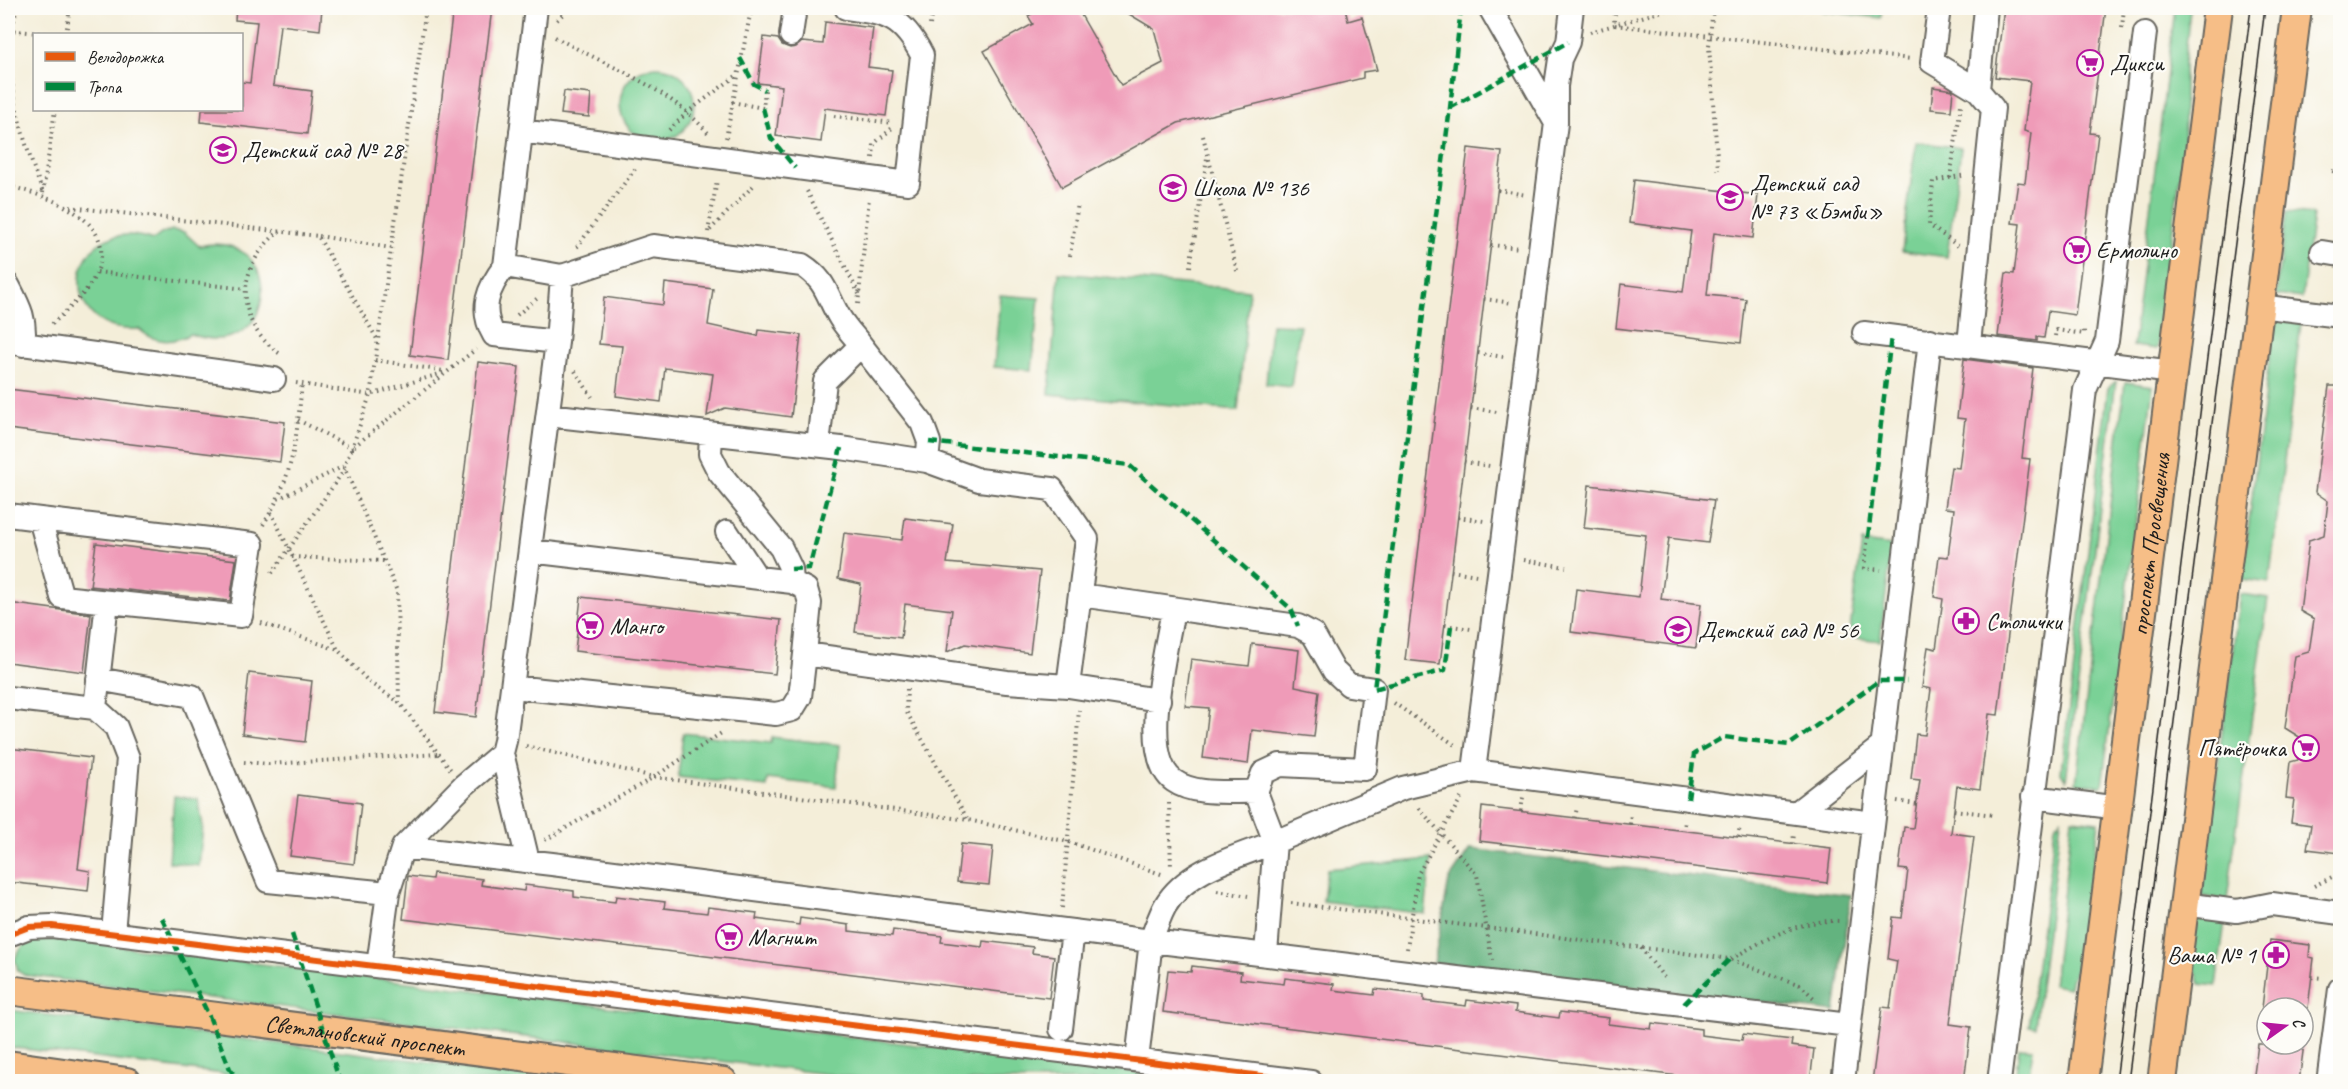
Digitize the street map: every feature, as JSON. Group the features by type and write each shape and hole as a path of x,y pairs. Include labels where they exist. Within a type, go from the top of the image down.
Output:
{"main road":[{"name":"проспект Просвещения","path":"2083,1082 2218,8"},
{"path":"2162,1082 2296,8"},
{"name":"Светлановский проспект","path":"8,990 723,1082"},
{"path":"8,1065 126,1082"}],"street":[{"path":"536,8 505,266 486,297 486,321 494,334 557,342"},
{"path":"791,35 795,8"},
{"path":"521,131 722,154 773,165 908,183 922,55 913,36 899,21 882,13 846,8"},
{"path":"1490,8 1556,123"},
{"path":"1475,765 1556,123 1556,86 1560,59 1568,42 1572,8"},
{"path":"1939,8 1932,62 1978,90 1993,108 1969,344"},
{"path":"1978,90 1986,8"},
{"path":"1999,1082 2085,390 2107,341 2145,33"},
{"path":"505,266 562,276 653,246 705,243 802,265 817,274 828,291 840,318 922,423 929,442 927,461"},
{"path":"527,856 504,747 557,342 562,276"},
{"path":"8,285 23,312 26,328 20,344 274,379"},
{"path":"2259,306 2340,316"},
{"path":"1864,333 1969,344 2173,372"},
{"path":"1842,1082 1930,340"},
{"path":"818,445 825,381 858,341"},
{"path":"548,415 818,445 927,461 979,480 1052,489 1087,539 1080,596 1074,687"},
{"path":"711,434 710,454 719,472 781,548 791,569 792,582"},
{"path":"8,516 40,519 252,543 241,616 62,597 40,519"},
{"path":"728,532 756,576"},
{"path":"513,687 776,714 792,710 800,697 810,603 806,589 792,582 756,576 530,551"},
{"path":"1080,596 1298,626 1313,634 1334,671 1349,685 1374,689 1365,770 1373,799"},
{"path":"95,708 108,602"},
{"path":"1173,610 1155,742 1161,763 1173,780 1195,789 1256,792"},
{"path":"805,654 1007,682 1074,687 1159,700"},
{"path":"98,679 192,696 268,881 388,893"},
{"path":"8,698 95,708 116,727 128,758 113,933"},
{"path":"1797,813 1882,746"},
{"path":"378,966 388,893 403,847 504,747"},
{"path":"1266,953 1275,842 1256,792 1263,773 1280,765 1365,770"},
{"path":"1137,1060 1151,940 1165,906 1186,882 1210,868 1403,788 1475,765 1873,823"},
{"path":"2033,797 2119,808"},
{"path":"403,847 527,856 1066,930 1849,1025"},
{"path":"2184,904 2237,911 2272,904 2340,913"},
{"path":"8,935 28,927 52,926 1311,1082"},
{"path":"1061,1029 1066,930"},
{"path":"2340,989 2329,1075 2340,1077"}],"path":[{"path":"16,8 8,30 9,73 21,135 43,194"},
{"path":"66,33 70,8"},
{"path":"268,578 345,467 369,395 426,8"},
{"path":"705,243 750,15 757,8"},
{"path":"1614,25 1616,8"},
{"path":"1568,42 1597,29 1673,8"},
{"path":"1713,8 1711,36 1718,170"},
{"path":"2121,33 2124,8"},
{"path":"1614,25 1932,62"},
{"path":"8,30 36,33"},
{"path":"533,30 547,32 595,59 631,74 688,111 722,154"},
{"path":"732,102 763,108 765,90"},
{"path":"1950,178 1960,105 1978,90"},
{"path":"43,194 55,111"},
{"path":"834,116 897,123 874,144 859,295 858,341"},
{"path":"1203,136 1237,271"},
{"path":"1190,267 1208,156"},
{"path":"705,243 773,165"},
{"path":"795,168 859,295"},
{"path":"1977,260 1929,225 1933,181 1987,171"},
{"path":"2332,171 2340,172"},
{"path":"8,186 43,194 70,207 92,227 98,241 100,255 97,272 87,290 20,344"},
{"path":"1070,256 1078,203"},
{"path":"2333,248 2340,203"},
{"path":"70,207 281,231 391,248"},
{"path":"279,353 265,344 256,332 246,289 247,273 253,259 269,239 281,231"},
{"path":"318,236 378,340"},
{"path":"97,272 246,289"},
{"path":"352,448 448,372 562,276"},
{"path":"2053,355 2056,330 2084,334 2085,322"},
{"path":"557,342 607,421"},
{"path":"375,360 448,372"},
{"path":"274,379 369,395 448,372"},
{"path":"252,543 278,499 294,456 302,384"},
{"path":"298,420 352,448"},
{"path":"278,499 345,467"},
{"path":"345,467 397,591 399,702"},
{"path":"271,512 338,650 370,683 399,702 463,786"},
{"path":"292,557 384,561"},
{"path":"1524,560 1566,567"},
{"path":"241,616 338,650"},
{"path":"907,667 906,711 968,820"},
{"path":"1066,930 1074,687"},
{"path":"1374,689 1475,765 1441,836 1418,874 1404,971"},
{"path":"527,856 722,733 746,711"},
{"path":"504,747 654,777"},
{"path":"219,760 269,764 439,754"},
{"path":"1172,877 1168,802 1173,780"},
{"path":"1403,788 1476,875 1495,981"},
{"path":"1954,810 1994,815"},
{"path":"2311,887 2340,873"},
{"path":"1827,1022 1816,1000 1800,985 1731,959 1776,933 1803,924 1827,921 1861,923"},
{"path":"1641,947 1684,1004"}],"green space":[{"path":"1823,8 1882,8 1881,18 1822,11"},
{"path":"2175,8 2190,10 2184,64 2184,144 2157,349 2133,346"},
{"path":"657,67 678,73 688,83 694,104 688,125 678,135 657,141 636,135 626,125 620,104 626,83 636,73"},
{"path":"1916,142 1961,148 1947,257 1902,251"},
{"path":"2286,212 2313,215 2302,298 2276,295"},
{"path":"172,230 184,232 199,246 228,246 248,256 259,274 262,295 256,315 243,331 220,339 190,334 170,341 151,337 139,329 111,326 92,314 82,296 80,276 87,256 102,242 124,235 153,240"},
{"path":"1059,273 1249,290 1238,411 1049,394"},
{"path":"1000,295 1039,298 1032,370 994,367"},
{"path":"2274,319 2301,323 2269,583 2242,579"},
{"path":"1271,324 1300,325 1291,387 1266,384"},
{"path":"2116,381 2066,780 2061,772 2108,388"},
{"path":"2125,382 2153,386 2102,786 2076,783"},
{"path":"1862,542 1892,546 1880,641 1849,637"},
{"path":"2240,594 2268,598 2227,900 2201,896"},
{"path":"683,733 771,743 772,737 840,745 836,787 768,779 767,787 678,777"},
{"path":"174,796 198,799 203,826 199,866 169,862"},
{"path":"2061,819 2035,1027 2029,1026 2055,826"},
{"path":"2072,819 2099,822 2081,957 2068,988 2053,985"},
{"path":"1470,849 1851,895 1835,1012 1434,963 1449,880"},
{"path":"1431,859 1425,914 1323,901 1327,869"},
{"path":"2196,919 2225,922 2216,986 2200,984 2192,958"},
{"path":"52,938 1192,1079 1191,1081 883,1081 24,975 18,971 15,959 25,945 34,940"},
{"path":"8,1010 584,1081 288,1082 8,1047"},
{"path":"2019,1048 2033,1049 2028,1081 2015,1081"}],"building":[{"path":"236,8 322,8 320,30 280,25 273,86 312,91 307,134 201,122 202,111 243,111 243,82 250,83 257,22 235,20"},
{"path":"453,8 492,8 448,360 410,355"},
{"path":"1042,8 1077,8 1121,85 1163,63 1154,29 1119,8 1345,8 1348,21 1362,17 1377,70 1363,72 1363,78 1178,123 1062,187 984,51 1033,24 1028,16"},
{"path":"2004,8 2106,8 2090,133 2098,134 2075,315 2048,311 2044,338 2037,337 2037,341 1998,336 2006,273 2014,274 2020,224 2012,223 2018,182 2025,183 2031,133 2024,131 2030,81 1995,77"},
{"path":"825,22 873,28 868,67 892,70 886,116 825,108 821,142 776,136 782,86 758,83 764,37 778,39 782,45 790,48 802,42 823,44"},
{"path":"1933,87 1953,90 1951,111 1931,109"},
{"path":"564,91 591,94 589,117 561,114"},
{"path":"1468,148 1502,152 1440,664 1405,660"},
{"path":"1634,180 1758,195 1753,238 1714,233 1707,295 1746,299 1741,343 1616,328 1621,284 1683,292 1691,231 1629,223"},
{"path":"665,283 713,289 708,325 758,336 759,330 801,335 791,417 725,408 707,416 713,374 665,368 661,402 616,396 622,346 599,344 604,297 663,305"},
{"path":"1964,359 2033,368 2022,458 2030,459 1998,715 1989,714 1980,789 1957,786 1951,833 1974,836 1950,1024 1971,1027 1964,1082 1872,1082 1882,1007 1890,1008 1897,961 1888,959 1893,917 1902,918 1908,870 1899,869 1904,827 1913,828 1920,780 1911,779 1916,734 1925,735 1931,689 1922,687 1928,647 1936,649 1943,599 1934,597 1939,556 1948,557 1954,509 1945,508 1951,467 1959,468 1965,419 1957,418"},
{"path":"478,362 519,367 476,717 435,712"},
{"path":"2329,386 2340,386 2340,853 2307,849 2311,825 2291,822 2294,799 2286,798 2290,762 2298,760 2301,738 2285,728 2295,656 2309,652 2314,619 2300,611 2309,540 2324,535 2328,501 2315,492"},
{"path":"8,389 285,422 280,462 8,429"},
{"path":"1589,485 1714,500 1708,543 1669,538 1661,599 1701,604 1696,648 1571,632 1576,589 1639,597 1646,535 1584,528"},
{"path":"905,518 953,524 947,563 1040,571 1030,653 965,644 947,652 952,610 905,604 901,638 855,632 861,584 838,579 844,533 902,540"},
{"path":"96,543 236,560 230,601 90,586"},
{"path":"581,597 781,620 775,674 575,651"},
{"path":"8,603 91,614 84,672 8,662"},
{"path":"1252,644 1299,650 1295,686 1319,691 1314,737 1252,730 1248,764 1203,758 1209,708 1185,706 1191,659 1249,666"},
{"path":"249,673 312,681 305,742 242,734"},
{"path":"8,748 91,758 78,869 90,871 88,891 8,882"},
{"path":"298,795 361,803 354,864 290,856"},
{"path":"1482,807 1831,848 1827,883 1479,841"},
{"path":"961,844 993,847 989,885 957,882"},
{"path":"433,873 482,879 481,885 524,891 525,885 574,891 574,897 615,902 616,896 665,902 664,908 707,913 708,907 757,913 756,919 799,925 800,918 849,925 849,931 892,936 893,930 942,936 941,942 982,947 983,941 1033,947 1032,953 1054,956 1049,998 403,919 408,876 432,879"},
{"path":"2270,940 2310,945 2309,957 2314,958 2309,996 2263,996"},
{"path":"1192,966 1241,972 1240,979 1284,984 1285,978 1334,984 1333,990 1374,995 1375,989 1424,995 1424,1001 1466,1006 1467,1000 1516,1006 1515,1012 1559,1018 1560,1012 1609,1018 1608,1024 1651,1029 1652,1023 1701,1029 1701,1035 1742,1040 1743,1034 1792,1040 1791,1046 1814,1049 1810,1082 1727,1082 1163,1012 1168,970 1191,972"},
{"path":"2256,1056 2302,1056 2299,1082 2253,1082"}],"tram line":[{"path":"2116,1082 2251,8"},
{"path":"2128,1082 2265,8"}],"marked path":[{"path":"1451,626 1445,670 1374,689 1461,8"},
{"path":"1450,108 1568,42"},
{"path":"740,58 754,84 765,90"},
{"path":"763,108 771,138 795,168"},
{"path":"1868,537 1891,336"},
{"path":"929,442 1129,465 1291,609 1298,626"},
{"path":"791,569 809,568 841,448"},
{"path":"1688,799 1694,754 1724,737 1789,745 1879,681 1907,681"},
{"path":"162,918 209,1016 230,1069 239,1082"},
{"path":"292,934 340,1082"},
{"path":"1684,1004 1730,959"}],"cycle path":[{"path":"8,935 29,927 52,926 1311,1082"}],"place":[{"name":"Дикси","path":"2090,63"},
{"name":"Детский сад № 28","path":"223,150"},
{"name":"Школа № 136","path":"1173,188"},
{"name":"Детский сад № 73 «Бэмби»","path":"1730,197"},
{"name":"Ермолино","path":"2077,250"},
{"name":"Столички","path":"1966,621"},
{"name":"Манго","path":"590,626"},
{"name":"Детский сад № 56","path":"1678,630"},
{"name":"Пятёрочка","path":"2306,748"},
{"name":"Магнит","path":"729,937"},
{"name":"Ваша № 1","path":"2276,955"}]}
